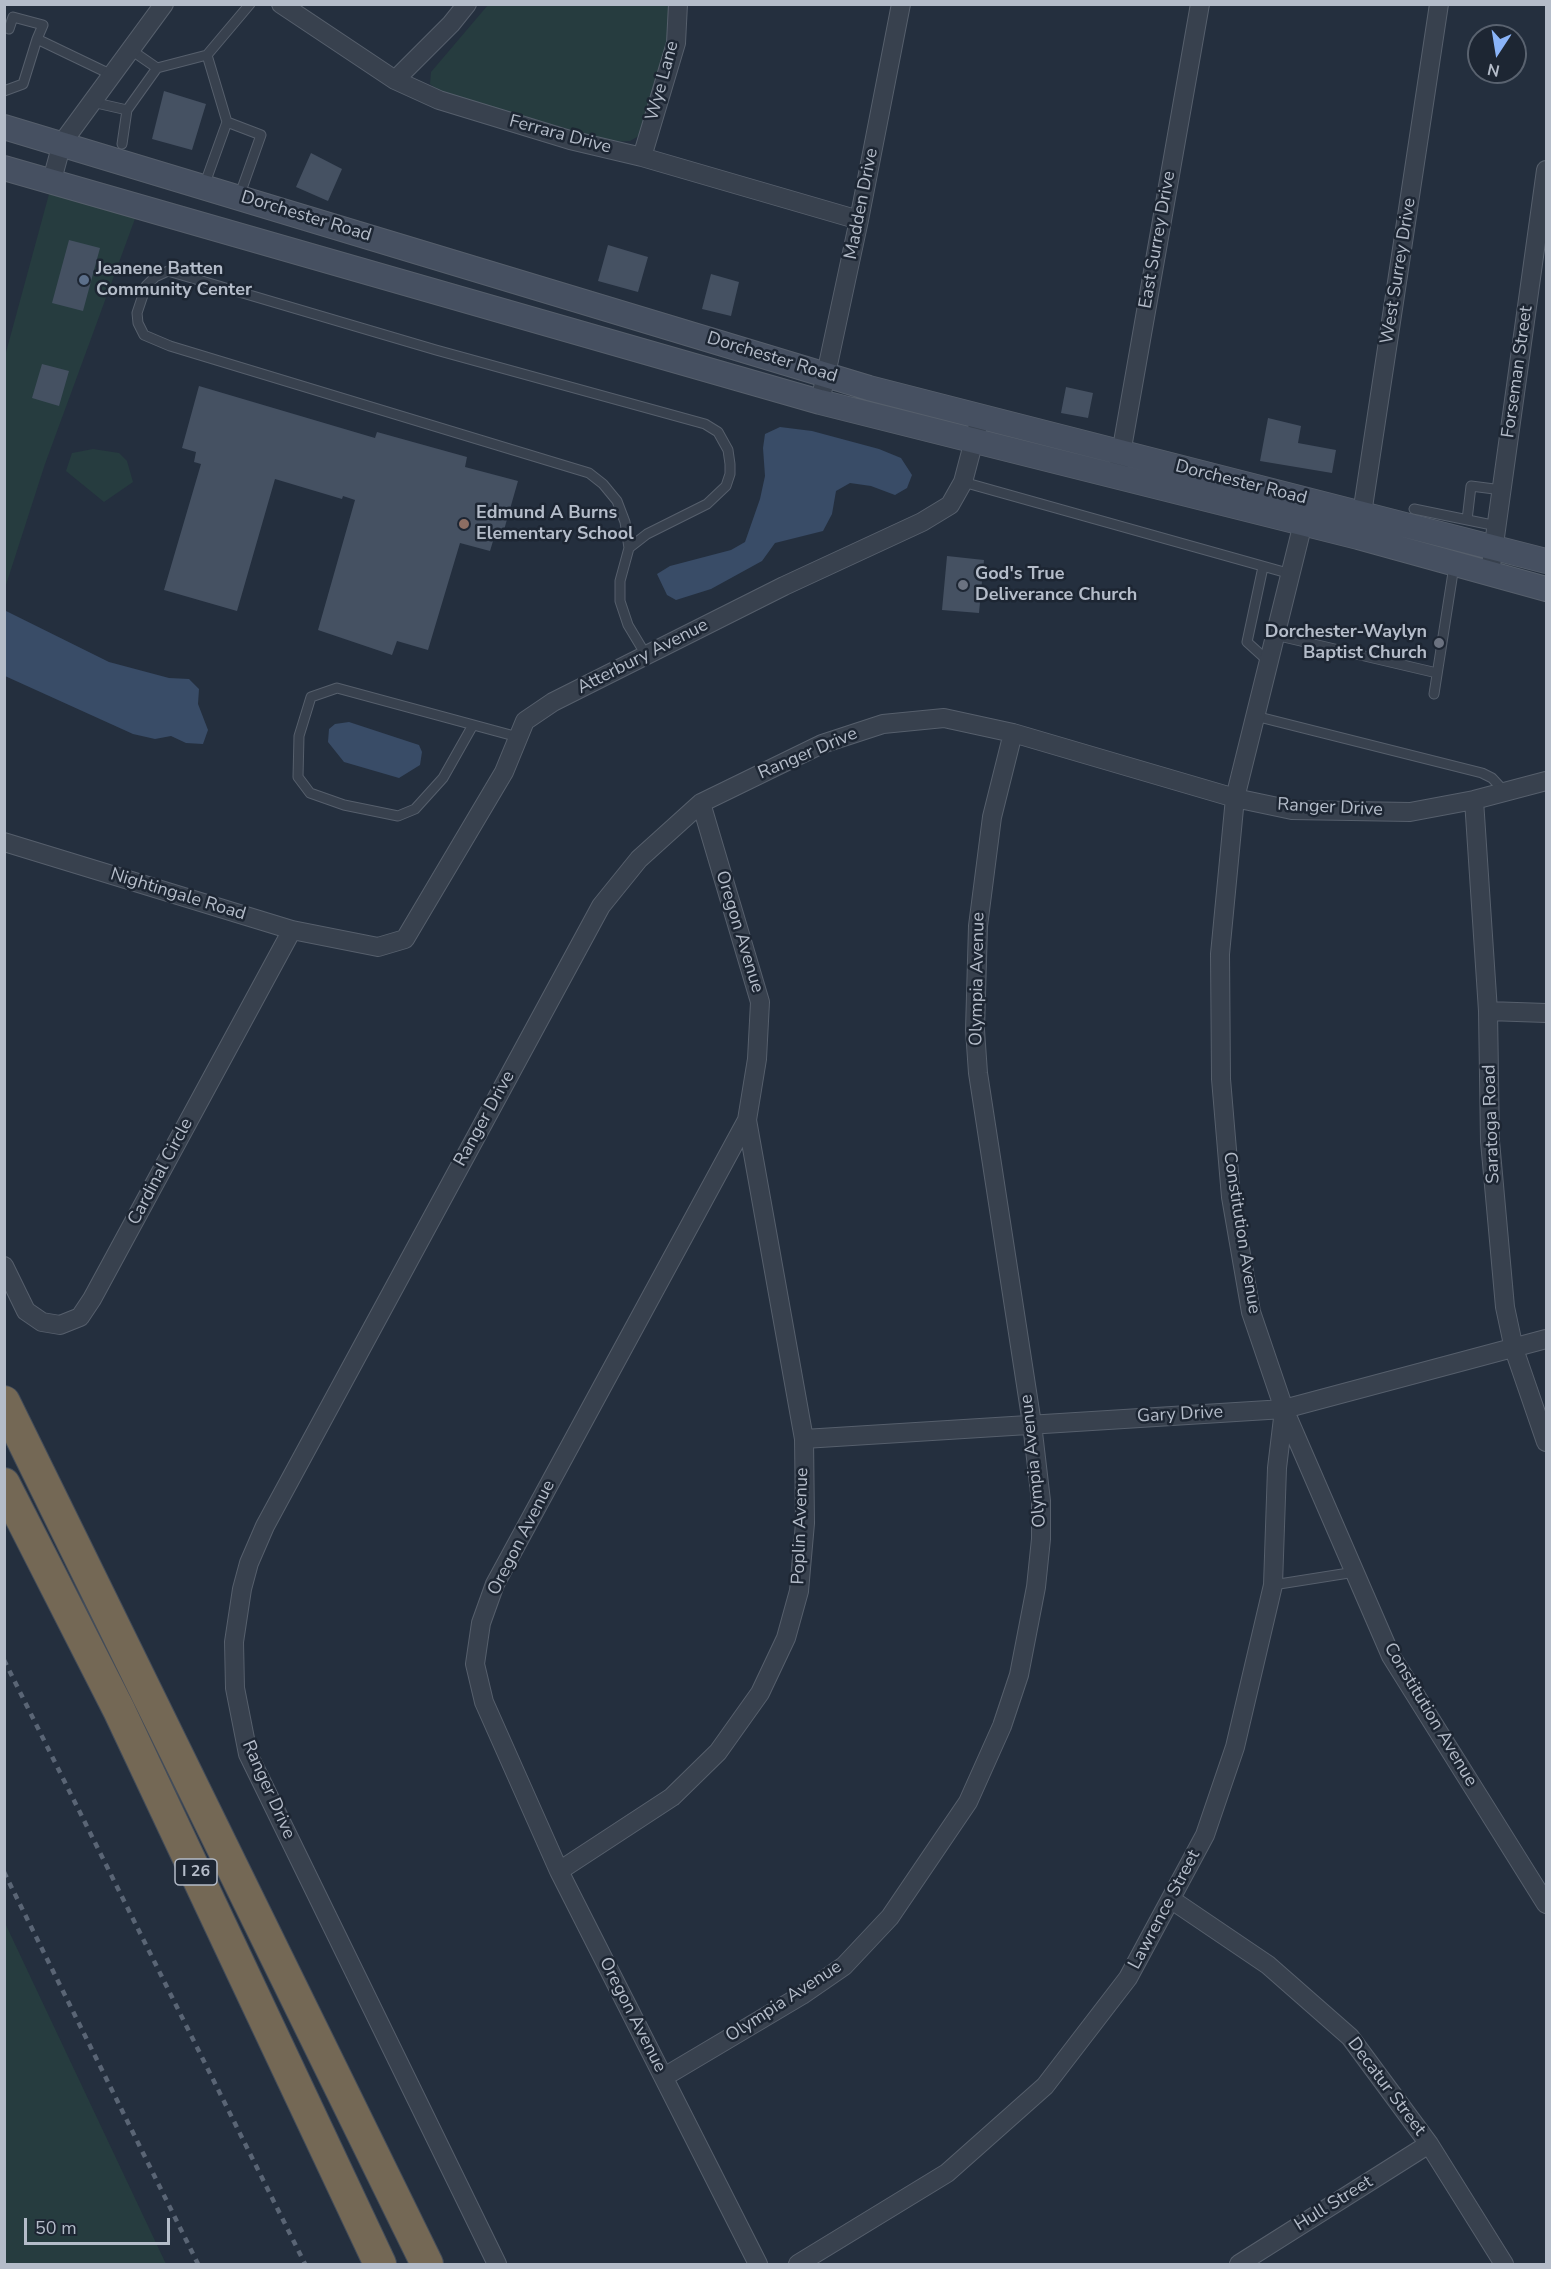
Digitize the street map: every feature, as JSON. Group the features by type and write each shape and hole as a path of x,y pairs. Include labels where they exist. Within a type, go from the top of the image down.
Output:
{"highway":[{"name":"I 26","path":"4,1402 427,2265"},
{"name":"I 26","path":"4,1484 119,1710 380,2265"}],"main road":[{"name":"Dorchester Road","path":"4,127 826,374 979,416 1303,525 1358,537 1546,589"},
{"name":"Dorchester Road","path":"4,168 820,402 975,441 1119,464 1309,500 1363,514 1495,537 1546,561"}],"street":[{"path":"52,180 62,144 164,4"},
{"name":"Ferrara Drive","path":"281,4 395,80 450,103 570,140 642,157 749,190 860,220"},
{"path":"395,80 451,24 467,4"},
{"name":"Wye Lane","path":"642,157 675,43 678,4"},
{"name":"Madden Drive","path":"820,402 860,220 901,4"},
{"name":"East Surrey Drive","path":"1119,464 1200,4"},
{"name":"West Surrey Drive","path":"1358,537 1439,4"},
{"name":"Forseman Street","path":"1490,573 1546,170"},
{"name":"Atterbury Avenue","path":"352,941 378,947 405,939 504,772 525,721 553,702 784,586 922,522 950,505 963,482 975,441 979,416"},
{"name":"Constitution Avenue","path":"1309,500 1235,798 1220,954 1221,1079 1231,1197 1251,1312 1284,1409 1391,1656 1546,1904"},
{"name":"Ranger Drive","path":"497,2265 248,1754 235,1688 234,1642 242,1589 265,1526 601,906 639,859 701,803 822,744 883,724 944,718 1013,733 1235,798 1293,810 1410,812 1474,800 1546,781"},
{"name":"Olympia Avenue","path":"664,2077 802,1995 844,1966 890,1917 968,1802 1002,1726 1019,1675 1036,1587 1041,1539 1041,1501 1032,1424 978,1073 975,1030 979,915 992,817 1013,733"},
{"name":"Saratoga Road","path":"1474,800 1488,1011 1490,1141 1505,1307 1514,1349 1546,1442"},
{"name":"Oregon Avenue","path":"701,803 760,1002 757,1059 747,1120 495,1584 481,1623 475,1664 484,1702 560,1872 758,2265"},
{"name":"Nightingale Road","path":"4,842 292,930 352,941"},
{"name":"Cardinal Circle","path":"4,1266 26,1311 42,1322 60,1325 80,1317 92,1299 292,930"},
{"path":"1488,1011 1546,1013"},
{"name":"Poplin Avenue","path":"560,1872 672,1797 718,1752 760,1693 786,1638 800,1591 806,1523 804,1439 747,1120"},
{"name":"Gary Drive","path":"804,1439 1284,1409 1546,1339"},
{"name":"Lawrence Street","path":"798,2265 947,2173 1045,2086 1128,1978 1205,1835 1235,1747 1273,1585 1277,1468 1284,1409"},
{"name":"Decatur Street","path":"1172,1900 1268,1965 1350,2037 1429,2145 1504,2265"},
{"name":"Hull Street","path":"1239,2265 1429,2145"}],"lane":[{"path":"122,144 127,110 157,68 207,55 250,4"},
{"path":"4,91 23,84 21,75 43,25 13,16 9,29"},
{"path":"37,39 112,75"},
{"path":"131,50 157,68"},
{"path":"204,186 227,122 207,55"},
{"path":"92,102 127,110"},
{"path":"227,122 261,135 239,197"},
{"path":"629,548 647,534 707,504 726,486 730,474 728,450 718,432 705,424 436,350 247,292 168,271 155,277 146,286 137,313 138,323 144,335 170,346 589,473 603,484 617,501 625,522 629,548 620,581 620,601 628,625 646,655"},
{"path":"963,482 1290,574"},
{"path":"1467,520 1471,486 1502,490"},
{"path":"1414,509 1467,520 1495,537"},
{"path":"1434,694 1455,564"},
{"path":"1263,567 1246,642 1269,662"},
{"path":"1275,635 1437,673"},
{"path":"473,725 443,778 415,809 398,816 344,806 310,793 298,777 299,736 311,697 337,688 518,737"},
{"path":"1255,717 1482,773 1492,778 1504,792"},
{"path":"1273,1585 1355,1572"}],"green space":[{"path":"488,5 669,5 668,44 642,134 630,141 613,142 442,93 430,84 431,72"},
{"path":"49,194 136,216 45,464 5,588 5,356"},
{"path":"93,449 119,453 127,461 133,482 104,502 66,471 72,453"},
{"path":"5,1923 166,2264 5,2264"}],"water":[{"path":"780,427 812,431 879,449 901,458 912,475 907,488 895,495 871,486 850,483 836,491 832,514 823,531 775,543 762,561 711,589 676,600 667,595 657,574 670,566 731,550 745,542 760,499 765,476 763,448 765,434"},
{"path":"4,610 109,662 169,678 189,679 199,689 198,704 208,730 203,744 186,743 171,736 155,739 133,734 5,676"},
{"path":"349,722 419,745 422,752 420,765 399,778 344,762 328,742 329,729 335,724"}],"building":[{"path":"164,91 206,104 192,150 152,139"},
{"path":"311,153 342,169 328,201 296,187"},
{"path":"69,240 100,248 83,311 52,303"},
{"path":"608,245 648,257 638,292 598,281"},
{"path":"711,274 739,282 731,316 702,309"},
{"path":"42,364 69,371 59,406 32,398"},
{"name":"Edmund A Burns Elementary School","path":"199,386 375,438 377,432 467,457 465,467 518,481 504,530 497,528 490,551 460,543 428,650 397,641 392,655 318,630 355,500 343,496 342,499 275,479 237,611 164,590 201,464 194,462 196,452 182,448"},
{"path":"1066,387 1093,393 1088,418 1061,413"},
{"path":"1268,418 1301,426 1298,443 1336,450 1332,473 1260,461"},
{"name":"God's True Deliverance Church","path":"947,556 984,560 979,613 942,610"}],"railway":[{"path":"4,1660 305,2264"},
{"path":"4,1872 198,2264"}],"place":[{"name":"Jeanene Batten Community Center","path":"84,280"},
{"name":"Edmund A Burns Elementary School","path":"464,524"},
{"name":"God's True Deliverance Church","path":"963,585"},
{"name":"Dorchester-Waylyn Baptist Church","path":"1439,643"}]}
